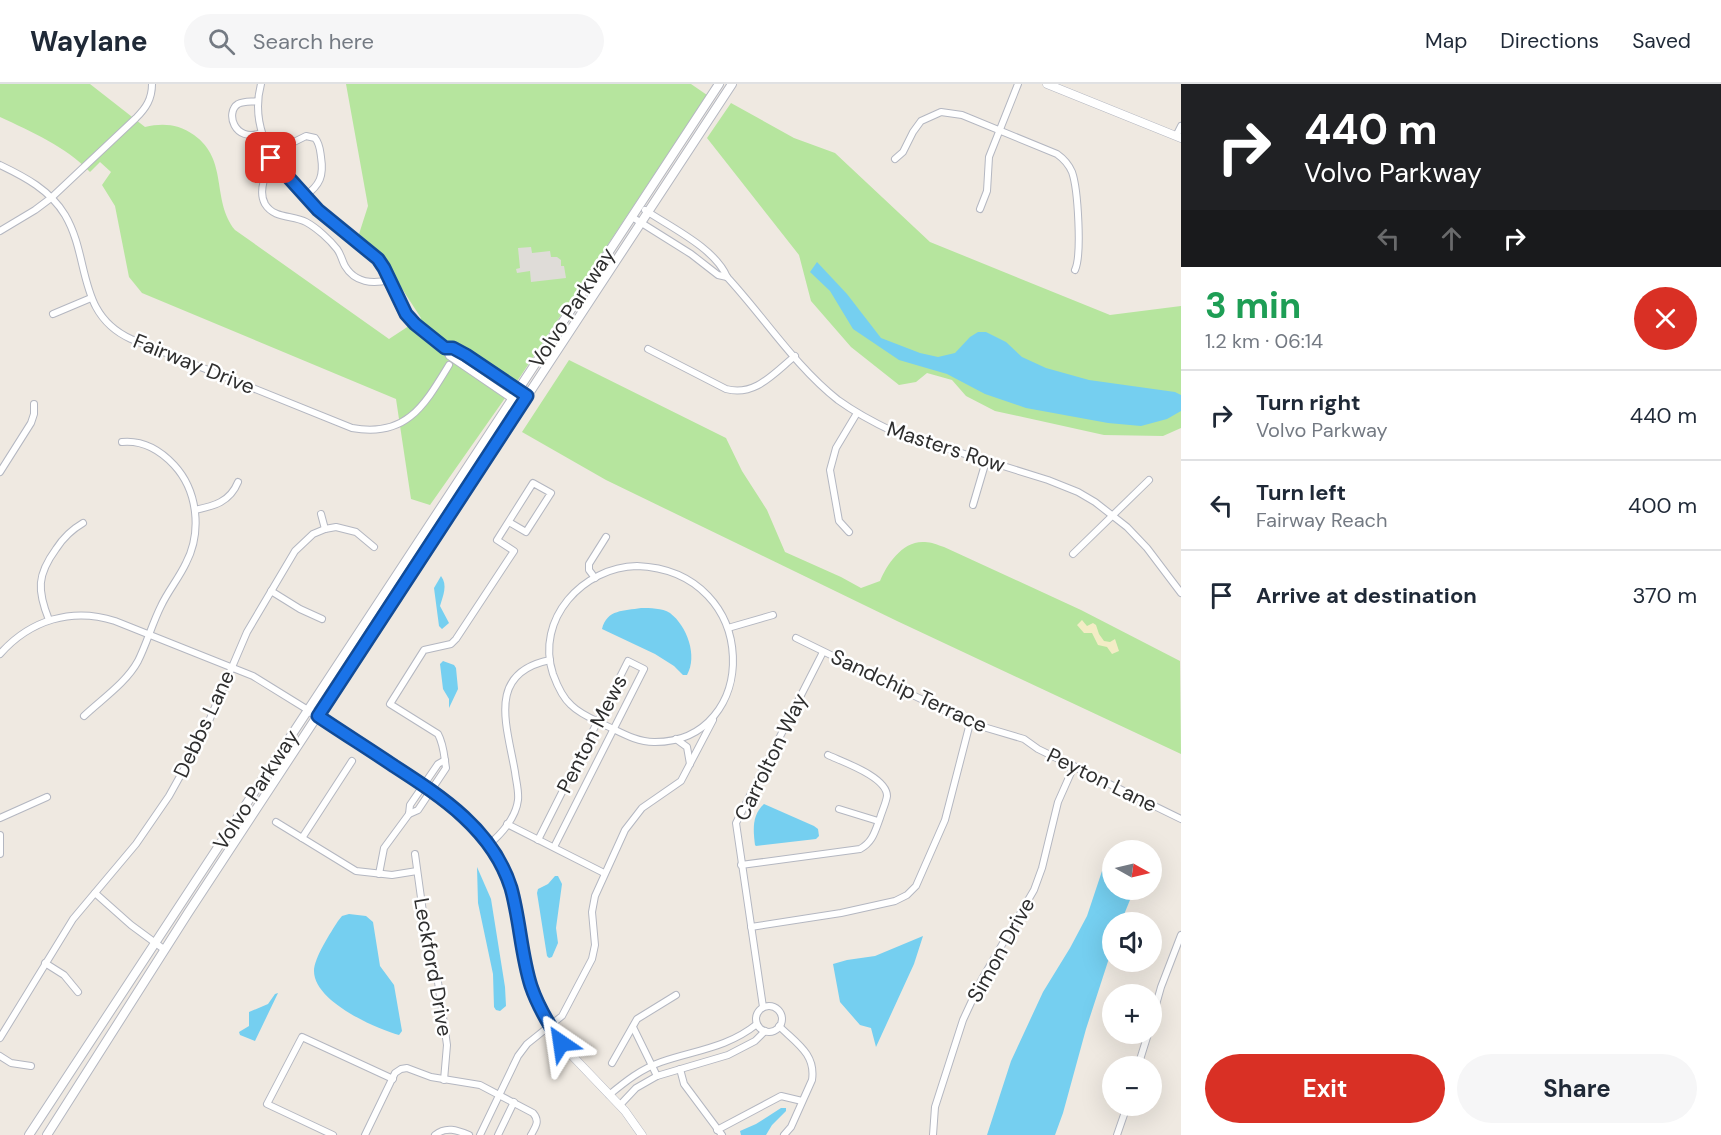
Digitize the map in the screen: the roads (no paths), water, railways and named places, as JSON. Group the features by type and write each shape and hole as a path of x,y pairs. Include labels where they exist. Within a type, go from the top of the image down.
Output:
{"main road":[{"name":"Volvo Parkway","path":"30,1135 719,84"},
{"name":"Volvo Parkway","path":"47,1135 165,950 732,84"}],"street":[{"path":"0,231 36,210 51,198 144,110 151,96 152,84"},
{"path":"261,84 258,119 261,133 273,160 326,216 378,259 410,319 445,348 449,356 521,405"},
{"path":"980,209 987,191 989,157 1018,84"},
{"path":"1047,84 1179,137 1181,126"},
{"path":"258,101 238,104 234,108 234,126 238,132 249,136 261,133"},
{"path":"895,159 903,152 921,121 934,114 956,113 1058,154 1065,160 1072,172 1080,244 1080,255 1075,270"},
{"path":"305,196 318,184 322,175 319,145 315,138 306,136 286,146 273,160 262,191 265,203 275,213 308,223 337,248 347,269 356,277 372,282 390,280"},
{"name":"Fairway Drive","path":"0,165 31,180 51,198 65,216 75,237 91,298 102,318 124,336 352,428 366,431 381,430 402,423 413,416 427,400 449,365"},
{"name":"Masters Row","path":"639,206 702,248 723,268 726,277 823,386 857,413 894,432 1063,485 1095,502 1137,537 1181,593"},
{"name":"Masters Row","path":"632,217 718,275 726,277"},
{"path":"53,314 91,298"},
{"path":"445,348 453,348 466,355 527,396"},
{"path":"648,349 726,388 738,391 750,390 761,384 795,356"},
{"path":"0,472 31,423 34,404"},
{"path":"849,532 839,521 830,470 836,448 857,413"},
{"path":"84,716 130,673 137,663 161,605 190,555 196,531 195,510 186,482 172,463 161,453 145,444 122,442"},
{"path":"973,505 986,461"},
{"path":"1073,554 1149,480"},
{"path":"195,510 222,502 233,492 238,482"},
{"path":"379,874 384,848 409,814 418,810 446,768 442,741 438,734 390,704 424,650 451,644 456,639 514,551 497,540 533,483 551,493 526,532 509,522"},
{"path":"321,514 325,528 336,527 356,532 374,547"},
{"path":"49,620 40,594 44,569 63,538 83,523"},
{"name":"Debbs Lane","path":"0,1038 73,919 136,844 169,796 203,735 247,632 296,551 313,534 325,528"},
{"path":"595,578 589,570 589,564 606,537"},
{"path":"480,1135 518,1056 526,1044 550,1027 566,1010 592,959 595,945 593,904 604,873 631,820 642,808 676,785 690,765 716,714 727,691 732,671 733,650 728,628 721,613 710,596 675,573 654,567 630,566 608,571 573,592 560,610 550,639 550,660 556,682 572,706 598,722 646,742 676,739 702,727 716,714"},
{"path":"271,591 300,609 322,619"},
{"path":"728,628 773,615"},
{"path":"0,654 21,634 49,620 71,616 96,616 115,621 264,681 424,785 462,813 483,835 510,885 531,986 550,1027 561,1043 620,1105 642,1135"},
{"name":"Sandchip Terrace","path":"796,638 970,723 1024,739"},
{"name":"Carrolton Way","path":"763,1007 736,823 823,652"},
{"path":"488,845 498,837 517,806 518,795 504,708 508,688 520,671 533,664 550,660"},
{"name":"Penton Mews","path":"538,840 628,661 644,669 554,847"},
{"path":"751,927 841,913 895,901 907,895 916,886 945,820 970,723"},
{"path":"676,739 687,747 690,765"},
{"name":"Peyton Lane","path":"1024,739 1038,749 1181,819"},
{"path":"741,865 860,849 867,845 872,838 887,796 885,788 880,782 828,755"},
{"path":"409,814 410,805 438,764 445,760"},
{"path":"302,838 352,761"},
{"name":"Simon Drive","path":"933,1135 938,1096 963,1020 982,979 1034,890 1042,868 1058,802 1074,766"},
{"path":"0,819 47,797"},
{"path":"838,808 878,821"},
{"path":"276,822 356,871 392,875 417,871"},
{"path":"507,824 604,873"},
{"path":"0,835 0,854"},
{"name":"Leckford Drive","path":"415,854 429,956 438,975 447,1045 444,1080"},
{"path":"95,893 122,918 165,950"},
{"path":"1162,984 1181,935"},
{"path":"45,963 64,975 78,992"},
{"path":"612,1063 637,1019 676,995"},
{"path":"771,1006 778,1010 781,1018 779,1026 773,1031 765,1031 757,1024 756,1017 763,1007 771,1006"},
{"path":"609,1095 637,1072 720,1046 746,1033 757,1024"},
{"path":"779,1026 810,1057 813,1072 812,1080 791,1127 784,1135"},
{"path":"633,1027 657,1076"},
{"path":"620,1105 636,1088 657,1076 728,1055 755,1041 765,1031"},
{"path":"333,1135 267,1104 302,1037 393,1079"},
{"path":"0,1056 11,1063 31,1066"},
{"path":"365,1135 393,1079 401,1069 407,1068 444,1080 471,1083 514,1102 533,1113 537,1118 537,1124 531,1135"},
{"path":"680,1069 684,1084 719,1133 774,1099 782,1096 802,1101"},
{"path":"498,1135 514,1102"},
{"path":"1118,1135 1124,1116"},
{"path":"435,1135 439,1131 449,1129 469,1135"}],"water":[{"path":"817,262 847,294 881,338 920,353 938,357 955,353 970,337 978,332 986,332 1006,342 1022,357 1046,368 1089,380 1175,392 1181,395 1181,411 1167,419 1141,426 1108,423 1026,408 985,394 947,374 899,360 853,329 830,291 810,272"},
{"path":"441,576 445,587 440,606 449,623 442,629 439,626 434,588"},
{"path":"641,608 667,611 686,633 691,650 687,675 683,675 674,666 655,654 602,629 604,622 612,614"},
{"path":"443,661 456,668 458,689 449,708 449,699 443,689 440,664"},
{"path":"764,804 814,826 818,829 819,836 816,839 756,846 754,823 757,813"},
{"path":"477,867 491,899 505,987 506,1006 500,1011 494,1007 493,974 478,903"},
{"path":"1102,871 1102,900 1130,900 1125,912 1102,912 1102,972 1105,972 1055,1135 987,1135 1011,1061 1043,992 1087,916"},
{"path":"555,876 558,876 562,884 556,928 558,943 552,957 549,958 537,893 538,889 548,884"},
{"path":"349,914 366,916 373,922 380,966 394,985 402,1031 399,1035 347,1012 324,993 317,982 314,971 320,952 338,921 342,916"},
{"path":"923,936 914,964 876,1047 871,1028 860,1025 840,1002 833,964 875,956"},
{"path":"278,993 255,1041 240,1035 239,1032 249,1026 249,1012 268,1004"},
{"path":"781,1108 786,1108 786,1111 766,1135 741,1135 740,1131"}]}
